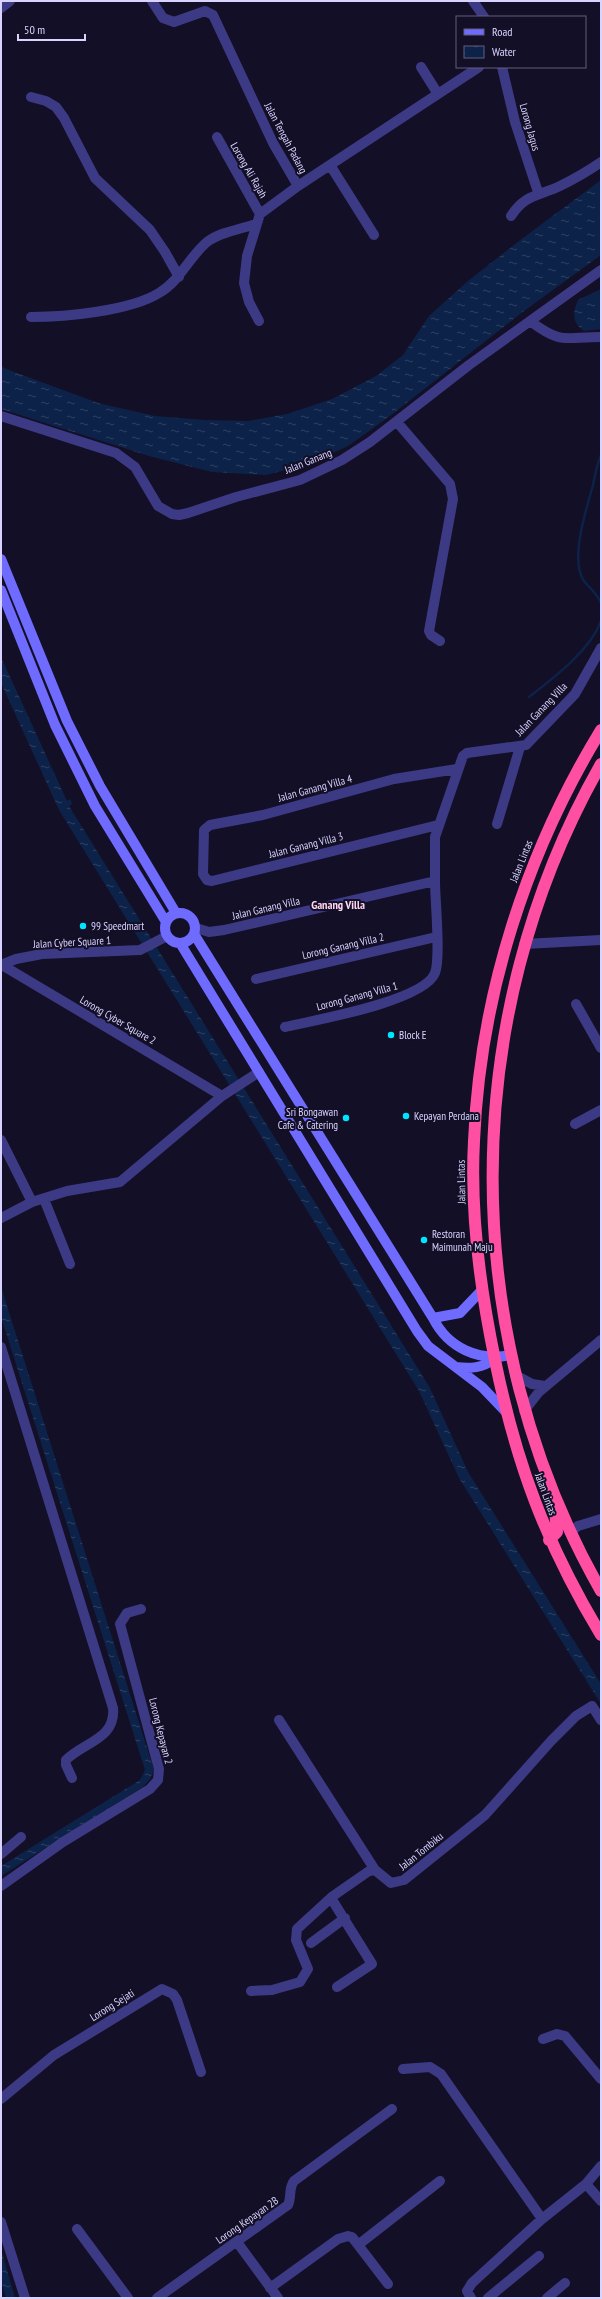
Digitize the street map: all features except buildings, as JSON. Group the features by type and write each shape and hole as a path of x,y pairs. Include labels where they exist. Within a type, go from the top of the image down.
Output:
{"highway":[{"name":"Jalan Lintas","path":"601,730 574,776 545,836 520,900 508,938 490,1013 482,1059 476,1118 474,1206 482,1290 505,1411 532,1494 549,1540 565,1573 601,1635"},
{"name":"Jalan Lintas","path":"601,764 561,843 538,902 524,944 501,1063 494,1121 492,1174 493,1220 499,1286 511,1356 524,1411 548,1479 570,1532 601,1592"},
{"path":"520,900 530,897 538,902"},
{"path":"548,1479 558,1522 557,1532 549,1540"}],"street":[{"path":"1,8 10,1"},
{"name":"Jalan Tengah Padang","path":"152,1 163,18 174,22 205,11 213,15 273,143 298,186 477,68"},
{"path":"473,1 483,16"},
{"path":"421,67 438,94"},
{"name":"Lorong Jagus","path":"502,68 515,122 538,192"},
{"path":"30,97 46,101 56,107 64,118 95,178 150,230 165,252 179,277"},
{"name":"Lorong Ali Rajah","path":"216,137 260,214"},
{"path":"511,216 522,202 538,192 545,192 561,185 601,162"},
{"path":"330,165 374,235"},
{"path":"259,321 249,302 244,282 247,256 256,224 260,214 298,186"},
{"path":"31,317 86,312 146,300 160,293 179,277 209,241 256,224"},
{"name":"Jalan Ganang","path":"1,416 116,453 135,467 158,506 165,511 179,515 236,496 300,480 322,471 365,446 469,365 601,270"},
{"path":"530,321 550,335 563,339 601,337"},
{"path":"397,422 450,484 453,499 429,631 430,636 440,641"},
{"path":"1,559 67,721 103,792 176,913"},
{"path":"1,590 62,739 96,806 166,922"},
{"name":"Jalan Ganang Villa","path":"431,979 436,966 434,847 438,825 457,769 463,756 467,753 520,747 531,740 556,712 572,697 601,648"},
{"path":"497,824 520,747"},
{"name":"Jalan Ganang Villa 4","path":"203,854 204,830 210,825 263,815 394,779 457,769"},
{"name":"Jalan Ganang Villa 3","path":"203,854 203,874 207,880 212,881 438,825"},
{"name":"Jalan Ganang Villa","path":"195,931 209,932 224,930 435,881"},
{"path":"176,913 166,922 163,938 180,943 189,940 195,931"},
{"path":"176,913 190,915 195,931 433,1318 453,1344 476,1355 495,1359"},
{"name":"Lorong Ganang Villa 2","path":"256,979 436,937"},
{"name":"Jalan Cyber Square 1","path":"1,965 16,959 42,954 140,950 163,938"},
{"path":"524,944 601,940"},
{"path":"180,943 417,1331 428,1346 482,1387 505,1411"},
{"name":"Lorong Cyber Square 2","path":"1,965 226,1093"},
{"name":"Lorong Ganang Villa 1","path":"286,1027 393,1000 417,989 431,979"},
{"path":"576,1004 601,1048"},
{"path":"1,1218 32,1202 87,1186 120,1182 226,1093 259,1072"},
{"path":"575,1124 601,1110"},
{"path":"1,1140 32,1202"},
{"path":"44,1199 70,1264"},
{"path":"433,1318 460,1313 482,1290"},
{"path":"524,1411 534,1397 545,1386 601,1340"},
{"path":"1,1347 113,1708 114,1716 109,1729 101,1737 66,1760 66,1765 72,1778"},
{"path":"456,1367 468,1368 484,1366 495,1359 511,1356"},
{"path":"515,1376 532,1384 545,1386"},
{"path":"570,1532 578,1526 601,1519"},
{"name":"Lorong Kepayan 2","path":"1,1886 69,1838 150,1789 158,1780 159,1769 120,1624 128,1613 141,1609"},
{"name":"Jalan Tombiku","path":"375,1870 391,1883 404,1880 485,1816 551,1741 576,1716 592,1706 601,1720"},
{"path":"251,1991 272,1990 300,1982 308,1969 296,1940 297,1929 331,1898 364,1873 375,1870 279,1720"},
{"path":"1,1854 20,1837"},
{"path":"331,1898 345,1918 372,1964 337,1987"},
{"path":"312,1943 345,1918"},
{"name":"Lorong Sejati","path":"1,2099 54,2055 162,1989 172,1994 177,2000 201,2072"},
{"path":"544,2039 557,2034 565,2036 601,2079"},
{"path":"403,2069 430,2067 441,2074 542,2219"},
{"name":"Lorong Kepayan 2B","path":"157,2298 288,2205 290,2201 290,2189 294,2181 392,2109"},
{"path":"471,2298 467,2291 472,2283 542,2219 586,2184 601,2166"},
{"path":"358,2246 440,2181"},
{"path":"586,2184 601,2201"},
{"path":"1,2222 5,2248 25,2298"},
{"path":"77,2229 128,2298"},
{"path":"270,2288 344,2236 352,2238 388,2284"},
{"path":"237,2242 278,2298"},
{"path":"488,2298 539,2256"},
{"path":"547,2298 565,2283"}],"water":[{"path":"601,180 601,255 524,311 390,416 348,446 309,464 266,475 212,472 149,456 1,409 1,367 98,403 155,416 204,420 248,421 287,414 332,399 376,376 403,355 429,316 468,281"},
{"path":"601,289 601,329 584,331 577,324 574,317 578,300"},
{"path":"1,657 67,801 70,799 72,804 69,806 430,1388 468,1472 601,1684 601,1704 459,1478 419,1391 59,810 1,683"},
{"path":"1,1287 154,1770 150,1779 143,1787 1,1876 1,1866 140,1780 145,1770 1,1317"},
{"path":"1,2250 15,2298 6,2298 1,2281"}],"waterway":[{"path":"601,455 581,533 578,560 580,572 584,581 595,593 601,603"},
{"path":"529,697 559,673 580,653 596,632 601,621"}],"place":[{"name":"99 Speedmart","path":"83,926"},
{"name":"Block E","path":"391,1035"},
{"name":"Kepayan Perdana","path":"406,1116"},
{"name":"Sri Bongawan Cafe & Catering","path":"346,1118"},
{"name":"Restoran Maimunah Maju","path":"424,1240"}],"district":[{"name":"Ganang Villa","path":"338,904"}]}
